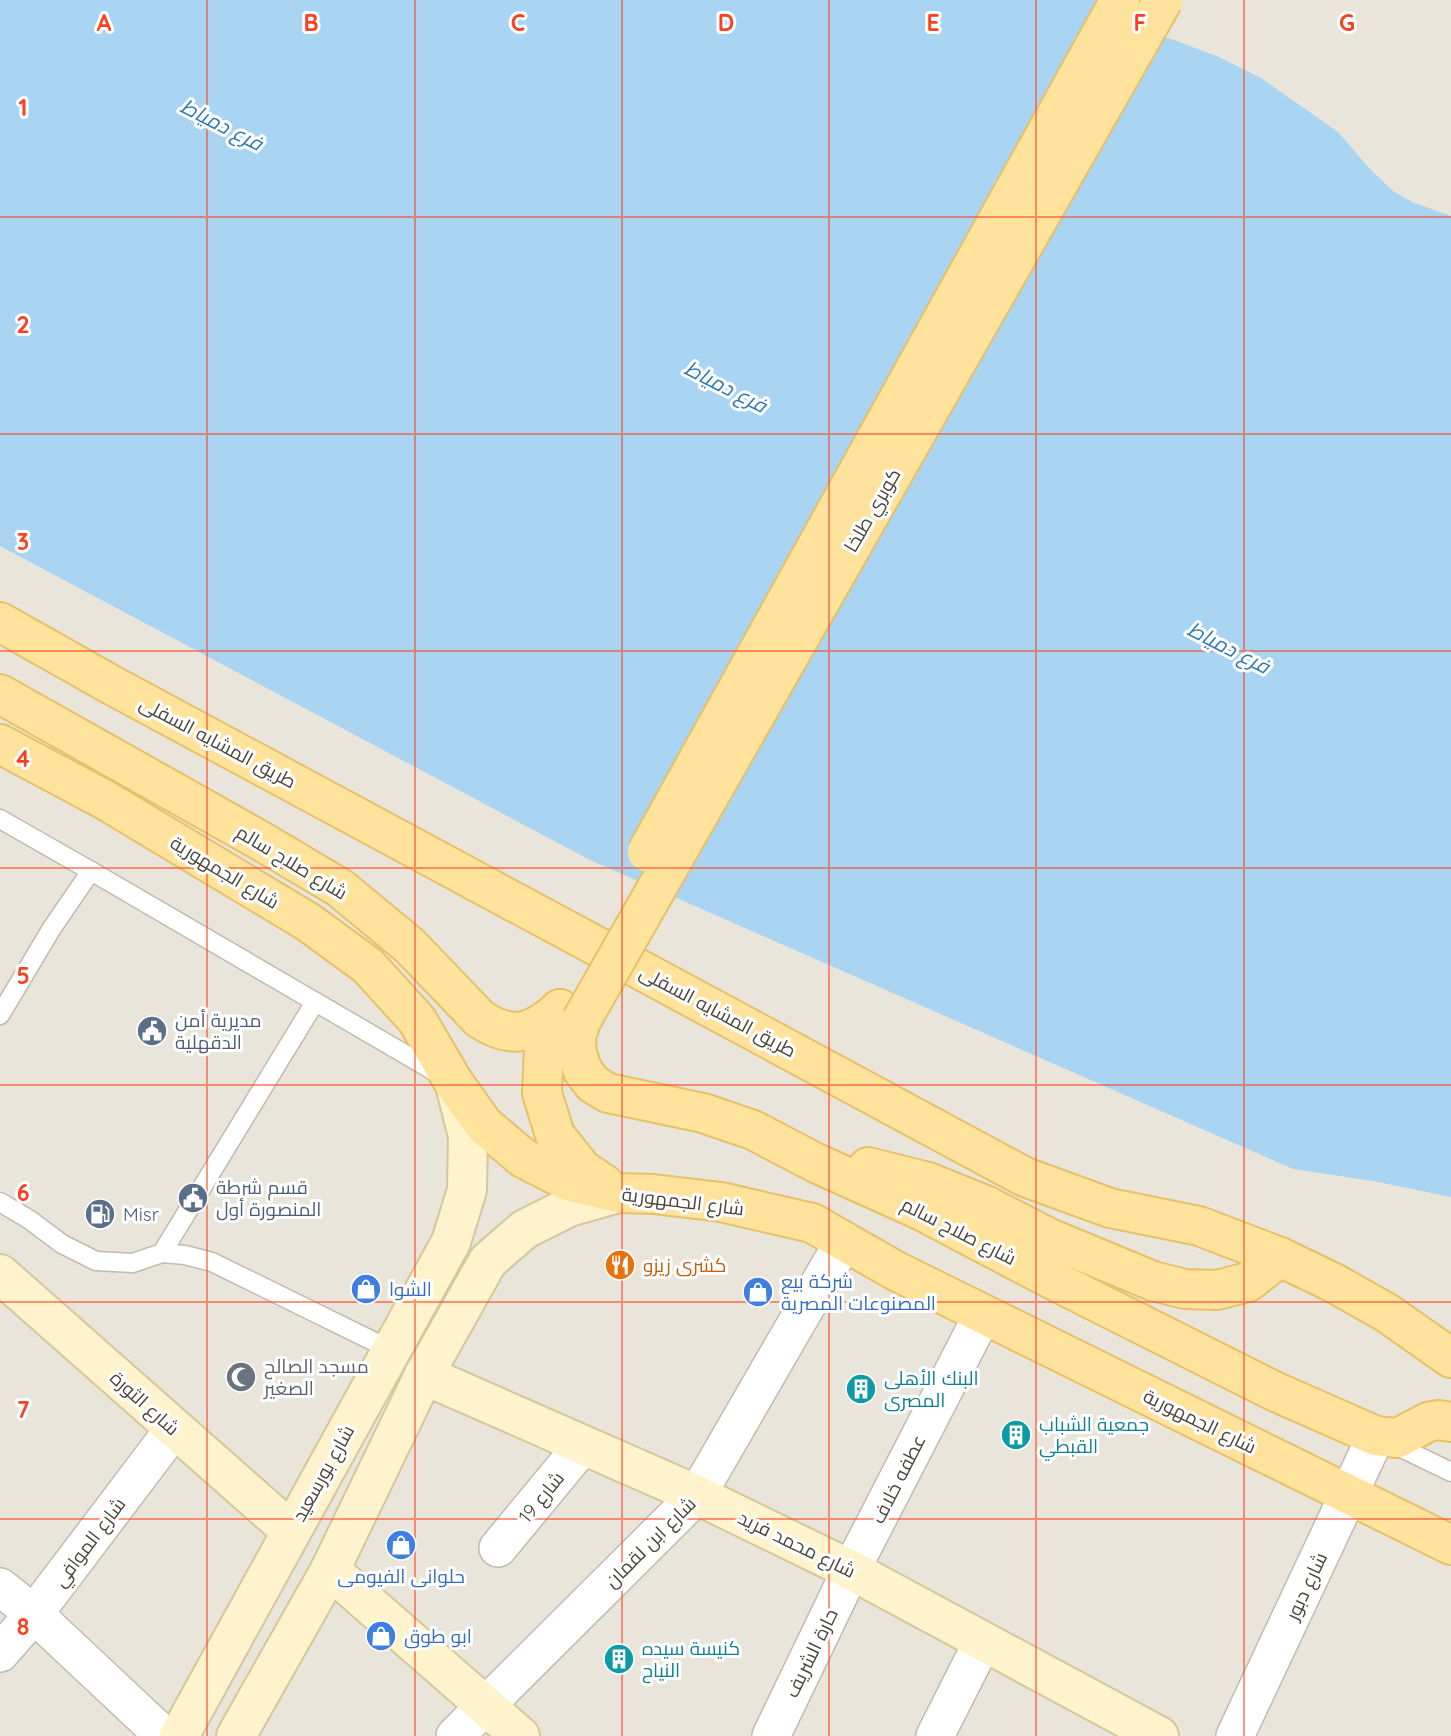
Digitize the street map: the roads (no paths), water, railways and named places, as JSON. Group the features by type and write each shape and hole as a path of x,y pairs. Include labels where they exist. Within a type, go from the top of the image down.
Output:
{"main road":[{"name":"كوبري طلخا","path":"570,1015 1120,0"},
{"name":"كوبري طلخا","path":"570,1015 1163,0"},
{"name":"طريق المشايه السفلى","path":"0,622 108,683 1025,1177 1110,1208 1199,1226 1280,1257 1387,1313 1451,1358"},
{"name":"شارع صلاح سالم","path":"0,694 340,888 410,946 480,1019 493,1027 507,1032 525,1032 548,1020 570,1015 583,1071 593,1084 608,1093 703,1113 753,1130 816,1163 920,1210 1276,1392 1376,1436"},
{"name":"شارع الجمهورية","path":"0,744 105,800 308,922 368,966 417,1020 454,1083 484,1125 523,1158 568,1181 618,1193 721,1202 812,1223 983,1314 1451,1545"},
{"path":"570,1015 544,1049 542,1093 555,1135 582,1170 618,1193"},
{"name":"شارع بورسعيد","path":"178,1736 451,1242 467,1190 468,1150 468,1136 454,1083"},
{"path":"816,1163 864,1166 928,1182 985,1205 1049,1238 1153,1281 1185,1289 1217,1290 1248,1282 1280,1257"},
{"path":"236,1736 330,1570 424,1376 488,1261 525,1229 569,1207 618,1193"},
{"path":"451,1242 469,1241 485,1253 488,1261"},
{"name":"شارع الثورة","path":"0,1274 291,1531"},
{"name":"شارع محمد فريد","path":"424,1376 697,1495 851,1570 1159,1736"},
{"path":"1376,1436 1398,1438 1428,1422 1451,1422"},
{"path":"330,1570 520,1736"}],"street":[{"name":"شارع ابن لقمان","path":"455,1736 697,1495 844,1241"},
{"name":"عطفه خلاف","path":"851,1570 983,1314"},
{"name":"شارع الموافي","path":"0,1653 34,1614 174,1429"},
{"name":"شارع دبور","path":"1235,1736 1376,1436"},
{"name":"شارع 19","path":"498,1548 583,1445"},
{"name":"حارة الشريف","path":"771,1736 851,1570"},
{"path":"0,1587 34,1614 164,1736"},
{"path":"935,1736 983,1641"}],"lane":[{"path":"0,819 454,1083"},
{"path":"0,1015 52,928 91,871"},
{"path":"162,1253 315,1002"},
{"path":"0,1202 62,1244 96,1261 133,1263 162,1253 185,1255 212,1262 391,1350"},
{"path":"1376,1436 1451,1472"}],"water":[{"name":"فرع دمياط","path":"0,0 1112,0 1163,36 1219,57 1261,78 1338,132 1393,191 1412,202 1451,216 1451,1197 1373,1181 1293,1169 588,859 0,546"}],"place":[{"name":"مديرية أمن الدقهلية","path":"152,1031"},
{"name":"قسم شرطة المنصورة أول","path":"193,1198"},
{"name":"Misr","path":"100,1214"},
{"name":"كشرى زيزو","path":"620,1265"},
{"name":"الشوا","path":"366,1289"},
{"name":"شركة بيع المصنوعات المصرية","path":"758,1292"},
{"name":"مسجد الصالح الصغير","path":"241,1377"},
{"name":"البنك الأهلى المصرى","path":"861,1389"},
{"name":"جمعية الشباب القبطي","path":"1016,1435"},
{"name":"حلوانى الفيومى","path":"401,1545"},
{"name":"ابو طوق","path":"381,1636"},
{"name":"كنيسة سيده النياح","path":"619,1659"}]}
